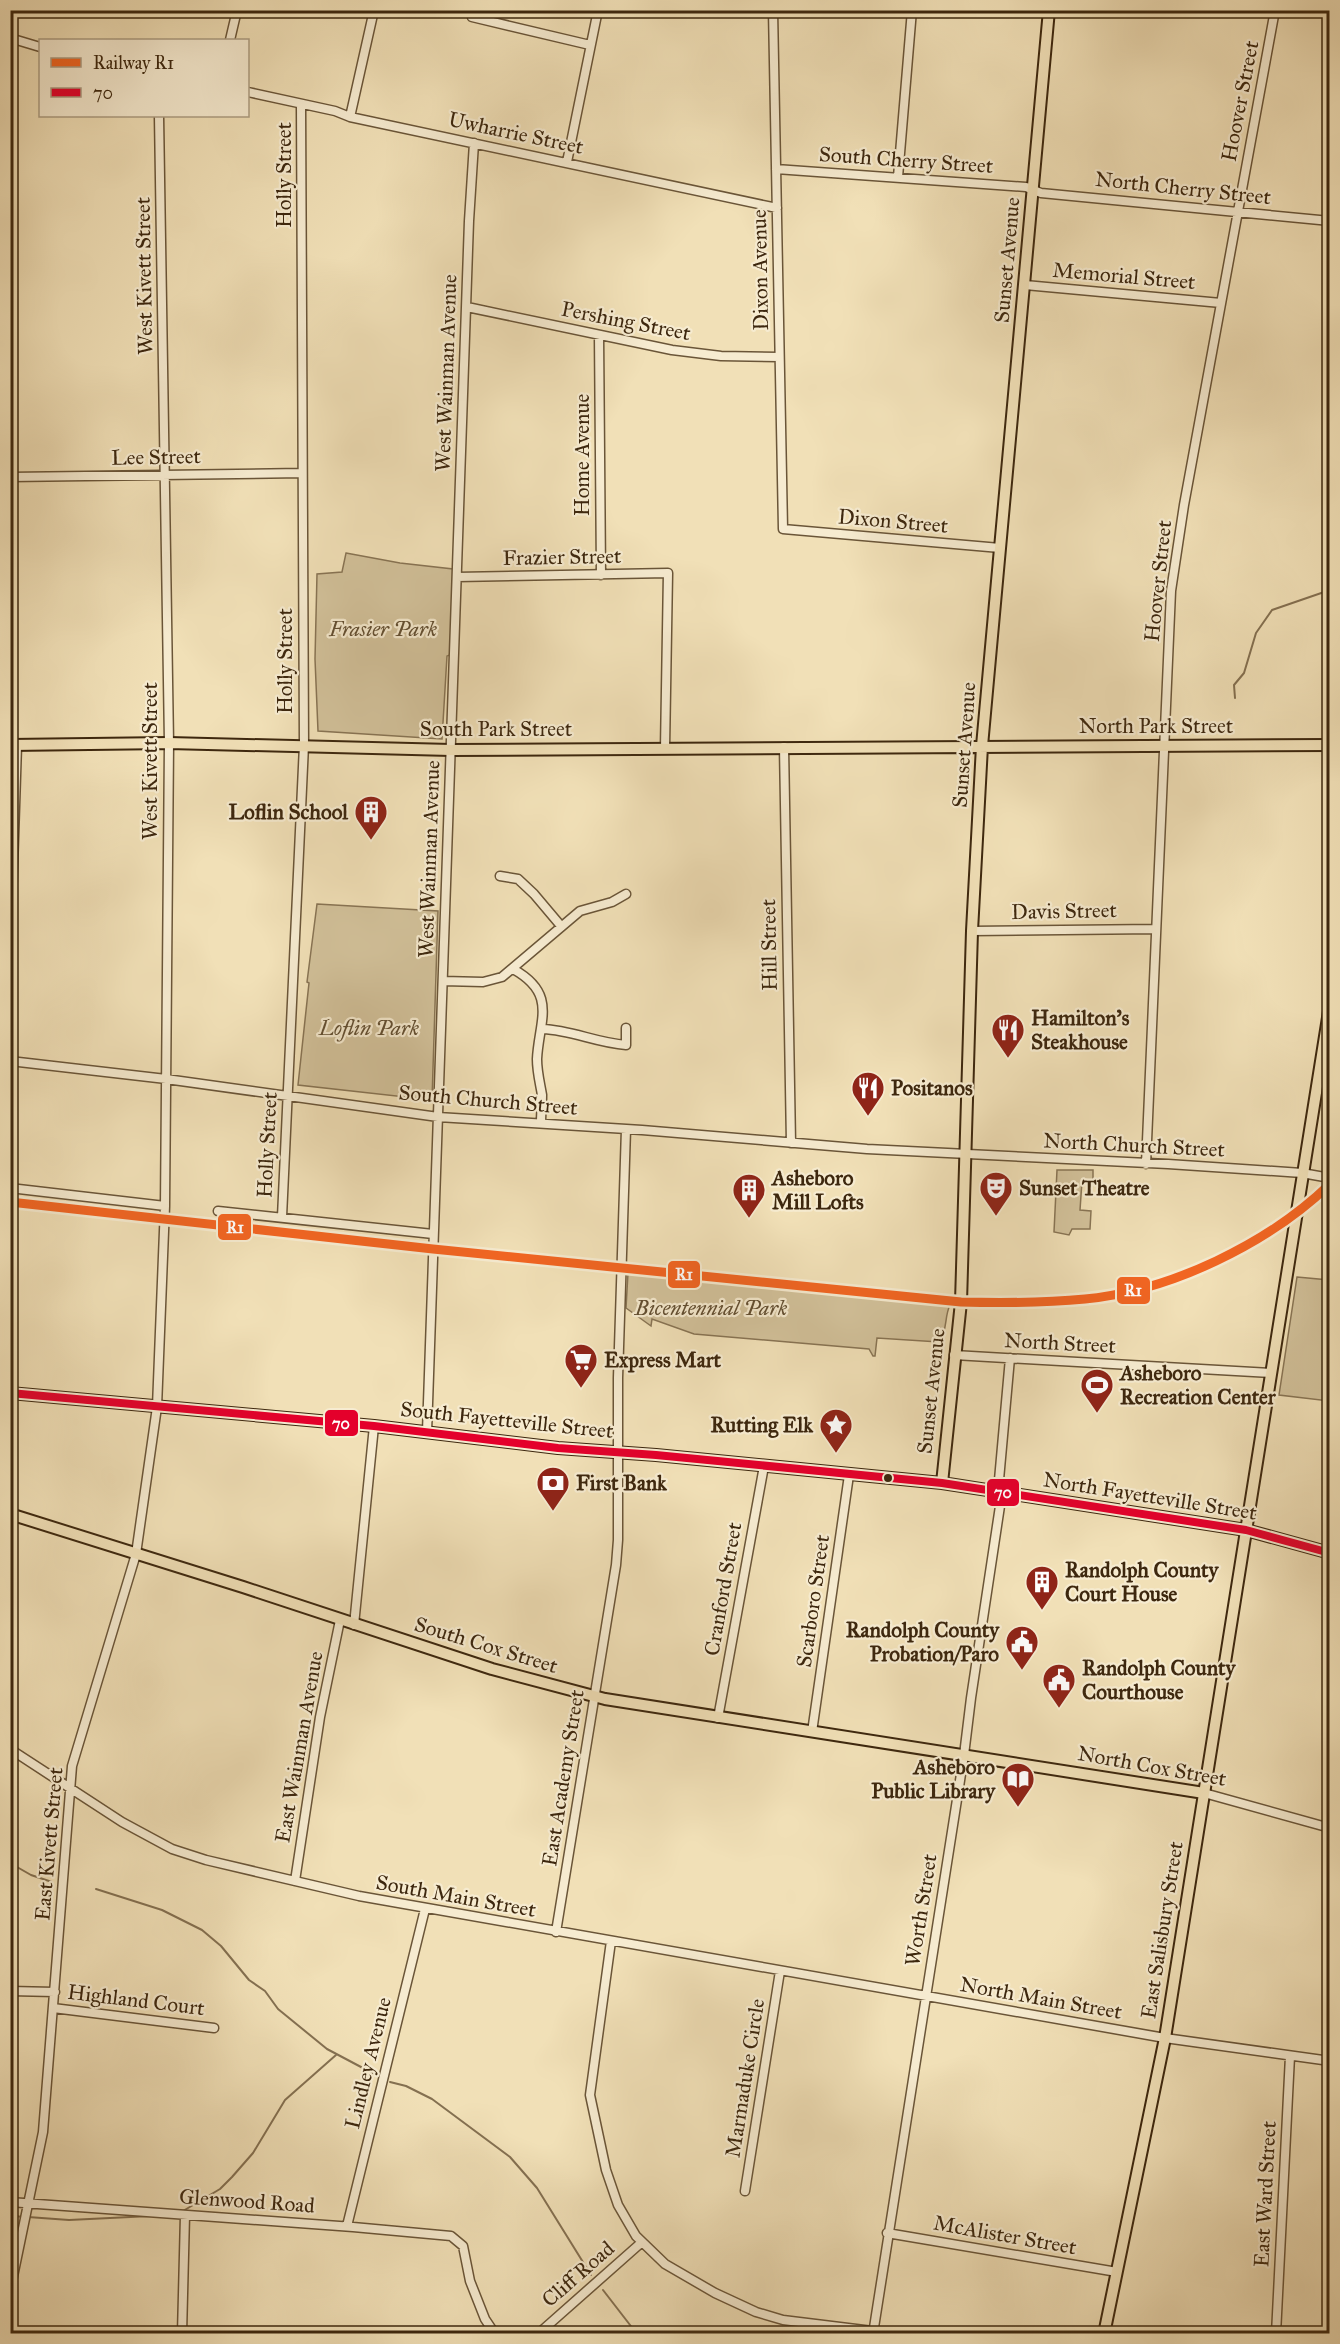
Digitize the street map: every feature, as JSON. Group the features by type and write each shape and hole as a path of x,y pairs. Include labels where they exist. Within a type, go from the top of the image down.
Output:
{"main road":[{"name":"Sunset Avenue","path":"942,1483 961,1302 972,931 982,746 1049,10"},
{"name":"South Park Street","path":"14,745 169,742 451,750 982,746"},
{"name":"North Park Street","path":"982,746 1329,745"},
{"name":"East Salisbury Street","path":"1104,2334 1165,2038 1329,1005"},
{"name":"South Fayetteville Street","path":"10,1393 374,1426 558,1448 618,1451 942,1483 998,1491"},
{"name":"North Fayetteville Street","path":"998,1491 1246,1530 1329,1553"},
{"name":"South Cox Street","path":"10,1514 530,1681 595,1697 718,1718 964,1755"},
{"name":"North Cox Street","path":"964,1755 1204,1792"}],"street":[{"path":"230,39 237,10"},
{"path":"350,117 374,10"},
{"path":"567,162 598,10"},
{"name":"Dixon Avenue","path":"773,10 783,529"},
{"path":"898,177 912,10"},
{"name":"Hoover Street","path":"1146,1164 1172,591 1184,505 1275,10"},
{"path":"472,17 590,45"},
{"path":"10,38 39,47"},
{"name":"Uwharrie Street","path":"249,92 334,111 350,117 777,208"},
{"name":"Holly Street","path":"282,1217 304,745 301,104"},
{"name":"West Kivett Street","path":"157,1407 165,1206 169,742 159,117"},
{"name":"West Wainman Avenue","path":"427,1432 469,220 474,143"},
{"name":"South Cherry Street","path":"776,169 1026,187 1033,190"},
{"name":"North Cherry Street","path":"1033,190 1041,193 1329,221"},
{"name":"Memorial Street","path":"1025,285 1221,303"},
{"name":"Pershing Street","path":"467,307 672,350 721,356 779,357"},
{"name":"Home Avenue","path":"599,335 601,575"},
{"name":"Lee Street","path":"10,477 302,473"},
{"name":"Dixon Street","path":"783,529 1000,548"},
{"name":"Frazier Street","path":"457,577 668,573 665,748"},
{"path":"10,960 14,745"},
{"name":"Hill Street","path":"784,747 791,1143"},
{"path":"500,876 518,879 561,926"},
{"path":"443,981 483,982 502,977 579,911 612,902 626,894"},
{"name":"Davis Street","path":"972,931 1156,929"},
{"path":"513,969 521,974 540,995 543,1009 543,1029 537,1059 537,1077 542,1095 541,1124"},
{"path":"543,1029 555,1029 607,1044 626,1045 626,1028"},
{"name":"South Church Street","path":"10,1061 166,1079 438,1117 965,1154"},
{"name":"East Academy Street","path":"556,1932 616,1565 618,1378 626,1129"},
{"name":"North Church Street","path":"965,1154 1302,1173 1329,1178"},
{"path":"10,1188 165,1206"},
{"path":"218,1211 434,1234"},
{"name":"North Street","path":"954,1355 1271,1373"},
{"name":"Worth Street","path":"873,2332 964,1755 1000,1506 998,1491 1010,1358"},
{"name":"East Kivett Street","path":"10,2291 43,2132 72,1767 136,1554 157,1407"},
{"path":"354,1625 374,1426"},
{"name":"Cranford Street","path":"718,1718 764,1466"},
{"name":"Scarboro Street","path":"812,1732 849,1474"},
{"name":"East Wainman Avenue","path":"295,1881 320,1718 340,1620"},
{"name":"South Main Street","path":"10,1749 147,1837 172,1849 206,1860 425,1909 925,1996"},
{"name":"North Cox Street","path":"1204,1792 1329,1828"},
{"name":"Lindley Avenue","path":"347,2226 425,1909"},
{"path":"611,1941 590,2095 606,2170 618,2205 636,2236 665,2264 715,2293 756,2312 783,2320 897,2334"},
{"name":"Marmaduke Circle","path":"745,2191 780,1971"},
{"path":"10,1991 55,1992"},
{"name":"North Main Street","path":"925,1996 1165,2038 1329,2061"},
{"name":"Highland Court","path":"53,2008 214,2028"},
{"name":"East Ward Street","path":"1276,2334 1290,2055"},
{"name":"Glenwood Road","path":"10,2202 347,2226 451,2236 463,2246 470,2281 485,2319 495,2334"},
{"path":"182,2334 185,2215"},
{"name":"McAlister Street","path":"888,2233 1117,2272"},
{"name":"Cliff Road","path":"538,2334 642,2242"}],"green space":[{"name":"Frasier Park","path":"346,553 400,563 453,569 450,655 447,656 442,739 318,731 315,659 317,574 342,572"},
{"name":"Loflin Park","path":"317,904 438,911 432,1100 298,1085 309,983 307,982"},
{"path":"1057,1170 1093,1170 1093,1181 1082,1181 1080,1210 1091,1211 1090,1229 1072,1229 1069,1235 1054,1232"},
{"name":"Bicentennial Park","path":"628,1273 950,1305 944,1333 939,1342 877,1338 875,1356 873,1356 869,1349 694,1334 652,1319 651,1326 626,1308"},
{"path":"1297,1277 1329,1280 1329,1401 1279,1395"}],"waterway":[{"path":"1235,698 1234,685 1244,673 1256,633 1272,610 1330,590"},
{"path":"10,1863 31,1875 52,1882"},
{"path":"96,1889 162,1910 202,1930 221,1946 249,1980 265,1991 278,2009 327,2049 378,2076"},
{"path":"183,2211 220,2189 232,2177 253,2153 285,2100 336,2055"},
{"path":"390,2082 406,2086 432,2099 510,2157 537,2188 591,2275"},
{"path":"10,2215 22,2217"},
{"path":"28,2217 69,2220 151,2216"},
{"path":"603,2290 637,2334"}],"rail line":[{"name":"R1","path":"10,1202 433,1249 961,1302 1023,1302 1085,1299 1117,1294 1184,1275 1248,1245 1305,1206 1330,1184"}],"transit line":[{"name":"70","path":"10,1393 374,1426 558,1448 656,1455 942,1483 1246,1530 1330,1553"}],"place":[{"name":"Loflin School","path":"371,841"},
{"name":"Hamilton's Steakhouse","path":"1008,1059"},
{"name":"Positanos","path":"868,1117"},
{"name":"Sunset Theatre","path":"996,1217"},
{"name":"Asheboro Mill Lofts","path":"749,1219"},
{"name":"Express Mart","path":"581,1389"},
{"name":"Asheboro Recreation Center","path":"1097,1414"},
{"name":"Rutting Elk","path":"836,1454"},
{"name":"First Bank","path":"553,1512"},
{"name":"Randolph County Court House","path":"1042,1611"},
{"name":"Randolph County Probation/Paro","path":"1022,1671"},
{"name":"Randolph County Courthouse","path":"1059,1709"},
{"name":"Asheboro Public Library","path":"1018,1808"}]}
